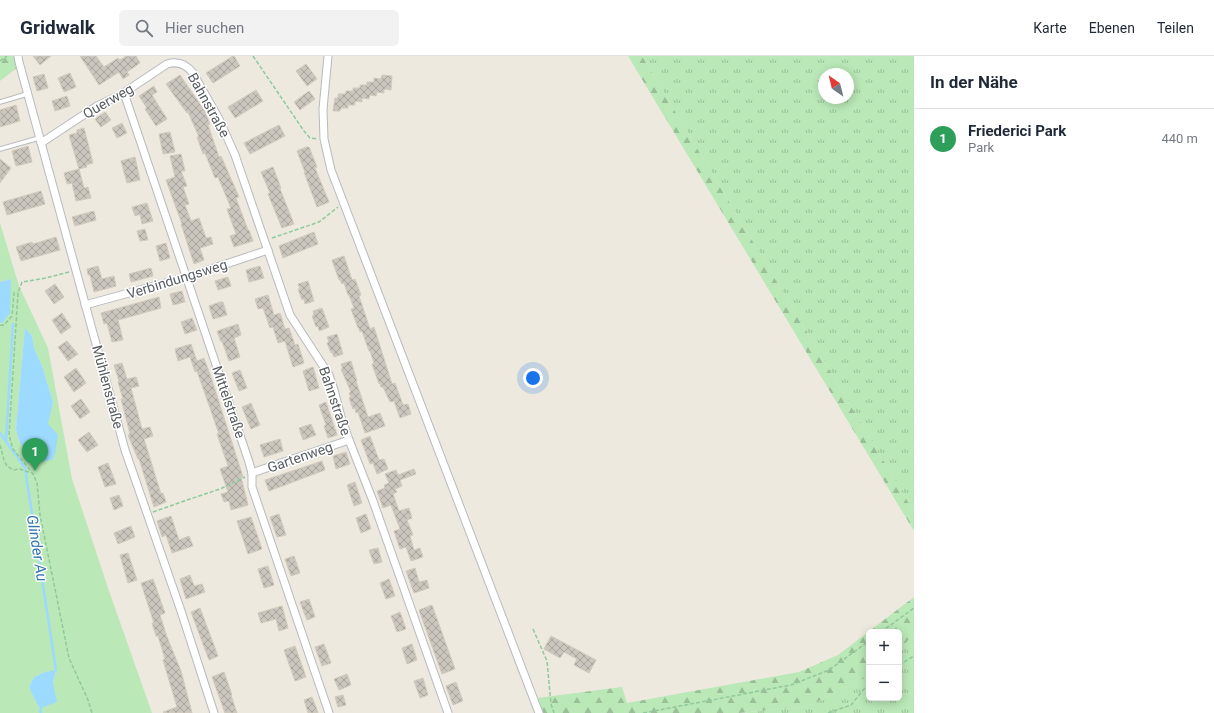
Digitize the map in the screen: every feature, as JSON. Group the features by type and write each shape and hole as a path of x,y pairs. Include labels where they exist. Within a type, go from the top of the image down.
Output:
{"street":[{"name":"Mühlenstraße","path":"18,56 27,94 125,450 181,611 214,713"},
{"path":"328,56 323,109 324,139 331,170 539,713"},
{"name":"Querweg","path":"40,140 97,106 124,93 164,65 176,63"},
{"name":"Bahnstraße","path":"176,63 186,66 191,71 219,119 234,155 290,315 329,375 349,440 373,500 448,713"},
{"name":"Mittelstraße","path":"124,93 252,473 252,487 329,713"},
{"name":"Verbindungsweg","path":"85,305 187,277 268,250"},
{"name":"Gartenweg","path":"252,473 349,440"}],"lane":[{"path":"0,102 27,94"},
{"path":"0,149 40,140"}],"path":[{"path":"0,62 7,56"},
{"path":"253,56 310,138"},
{"path":"264,241 319,222 344,202"},
{"path":"76,272 66,272 46,278 22,282 18,293 9,435 13,449 33,474 37,484 40,515 69,658 88,700 92,713"},
{"path":"0,325 4,325 12,316 14,293 18,293"},
{"path":"0,445 8,466 13,470 20,469 33,474"},
{"path":"147,513 220,489 252,473"},
{"path":"885,629 914,608"},
{"path":"533,629 548,661 551,704 554,713"},
{"path":"643,713 791,685 829,670 866,643"},
{"path":"902,663 914,656"},
{"path":"828,713 851,705 866,688"}],"green space":[{"path":"0,56 14,56 18,67 0,81"},
{"path":"628,56 642,56 914,512 914,531"},
{"path":"642,56 914,56 914,512"},
{"path":"0,223 19,286 48,348 72,479 109,591 152,713 0,713 0,324 2,323 11,279 0,282","holes":["25,328 32,336 34,348 42,366 53,402 37,462 29,455 18,439 16,428","56,671 53,683 41,708 38,706 29,687 34,677 45,672"]},
{"path":"914,597 914,635 902,646 902,629 872,629"},
{"path":"866,634 866,678 809,706 739,713 543,713 537,698 622,687 627,703 799,672 838,655"},
{"path":"914,635 914,713 739,713 809,706 866,678 866,701 902,701 902,646"}],"water":[{"path":"11,279 10,313 2,323 0,323 0,282"},
{"path":"25,328 32,336 34,348 42,366 53,402 48,424 58,435 55,454 52,460 37,462 29,455 18,439 16,428"},
{"path":"56,670 53,683 57,702 41,708 38,706 29,687 34,677 45,672"}],"building":[{"path":"33,56 51,56 40,65"},
{"path":"80,56 96,56 104,67 118,58 120,60 126,56 136,56 140,63 127,72 129,75 123,79 119,72 99,85"},
{"path":"233,56 240,66 213,83 206,73"},
{"path":"306,64 317,79 307,86 296,71"},
{"path":"70,73 76,87 64,92 58,78"},
{"path":"44,74 48,88 37,91 33,77"},
{"path":"180,75 204,110 210,124 208,125 219,157 221,156 239,197 236,198 253,241 234,247 230,236 236,234 227,209 231,208 218,177 215,178 205,153 203,154 197,137 199,137 188,112 187,113 166,84"},
{"path":"382,75 392,76 391,90 384,89 384,93 377,92 376,96 370,95 369,99 362,98 362,102 355,101 355,105 348,105 348,108 341,108 340,111 333,111 335,98 338,98 338,94 345,94 346,91 353,91 353,88 360,88 360,85 367,85 367,82 374,82 374,78 381,79"},
{"path":"154,86 157,92 152,95 167,119 156,126 139,96"},
{"path":"256,90 263,101 235,118 228,107"},
{"path":"309,91 315,99 300,110 294,102"},
{"path":"67,96 70,106 55,111 52,101"},
{"path":"16,105 20,121 0,127 0,110"},
{"path":"105,112 111,120 101,127 95,119"},
{"path":"122,123 127,133 117,138 112,128"},
{"path":"279,125 285,136 250,154 244,143"},
{"path":"84,128 93,163 86,165 87,167 79,169 69,135 77,133 77,130"},
{"path":"170,132 175,152 163,154 159,134"},
{"path":"28,146 32,162 16,166 12,151"},
{"path":"309,147 317,167 315,168 329,202 317,207 297,151"},
{"path":"181,154 185,171 181,171 187,186 183,187 189,204 185,205 191,221 199,218 206,238 211,237 213,244 200,248 204,260 194,264 182,224 166,180 175,177 170,156"},
{"path":"135,157 140,180 127,183 121,161"},
{"path":"0,159 11,168 0,183"},
{"path":"273,167 294,224 282,228 261,172"},
{"path":"79,169 84,188 88,187 91,198 76,201 72,183 67,184 64,173"},
{"path":"41,191 45,204 7,215 3,202"},
{"path":"147,203 153,221 142,224 140,214 135,216 132,207"},
{"path":"94,211 96,220 75,226 72,217"},
{"path":"145,229 148,240 140,241 137,231"},
{"path":"314,232 318,244 283,258 279,246"},
{"path":"56,237 60,250 21,261 16,247 32,242 33,244"},
{"path":"166,243 170,258 160,261 156,246"},
{"path":"344,256 352,280 355,279 361,295 359,296 370,329 374,327 392,384 395,383 403,405 408,404 411,414 400,418 394,401 390,402 383,387 381,387 380,383 379,384 372,364 374,363 370,351 362,331 360,332 358,328 351,309 354,308 344,283 342,284 339,280 332,260"},
{"path":"98,266 102,279 114,276 116,286 94,292 87,269"},
{"path":"260,266 264,278 249,282 246,270"},
{"path":"151,268 153,276 131,282 129,274"},
{"path":"228,277 231,286 218,290 215,281"},
{"path":"308,281 314,301 305,304 304,299 302,300 299,292 298,289 300,289 298,284"},
{"path":"55,284 64,297 54,304 45,291"},
{"path":"182,291 185,302 173,305 170,294"},
{"path":"268,295 274,315 280,313 285,329 289,328 295,345 298,344 304,363 293,367 285,341 278,343 273,327 270,328 263,308 258,309 255,299"},
{"path":"159,297 161,308 118,320 123,340 112,342 107,323 104,324 101,313"},
{"path":"223,302 227,315 213,319 209,306"},
{"path":"322,308 329,327 319,331 318,326 316,327 312,316 314,315 313,311"},
{"path":"62,313 71,327 61,334 52,320"},
{"path":"192,318 197,330 185,334 181,322"},
{"path":"238,324 241,335 234,338 240,357 229,361 217,331"},
{"path":"337,334 343,354 334,357 327,343 329,342 327,337"},
{"path":"67,341 78,354 68,361 58,347"},
{"path":"191,344 197,361 204,358 211,377 243,477 241,477 248,505 231,510 229,501 224,502 221,494 228,492 220,469 228,466 217,434 219,434 197,371 195,372 190,357 178,361 175,349"},
{"path":"351,361 368,417 380,413 385,426 365,433 358,412 356,413 355,408 353,409 349,398 351,397 349,393 351,392 341,369 343,369 341,364"},
{"path":"122,363 127,379 136,377 139,386 131,388 142,429 150,427 153,436 144,439 161,494 163,493 166,502 154,507 139,459 128,435 130,434 121,399 123,399 114,365"},
{"path":"313,367 319,388 309,391 303,371"},
{"path":"76,368 86,383 74,392 64,377"},
{"path":"240,370 247,388 239,391 232,373"},
{"path":"81,399 90,412 80,419 71,406"},
{"path":"326,402 337,435 328,438 324,426 326,425 319,405"},
{"path":"251,403 260,425 251,429 242,407"},
{"path":"311,424 316,435 303,440 299,428"},
{"path":"89,432 98,445 87,452 78,440"},
{"path":"370,436 379,460 384,459 388,469 377,474 373,463 370,464 361,440"},
{"path":"280,439 283,451 264,457 260,445"},
{"path":"346,452 350,464 336,469 333,456"},
{"path":"322,461 325,470 269,491 265,480"},
{"path":"108,463 116,484 105,487 98,467"},
{"path":"414,469 416,474 400,480 402,486 395,489 397,492 393,494 399,511 409,508 412,518 407,520 413,535 410,536 414,550 420,548 423,557 411,561 406,547 400,549 394,531 400,529 391,505 383,508 377,491 385,488 384,485 389,483 385,474 396,470 398,475"},
{"path":"355,482 362,503 354,506 347,485"},
{"path":"119,495 123,506 114,510 110,498"},
{"path":"279,514 286,535 277,537 270,517"},
{"path":"366,514 371,529 361,533 356,518"},
{"path":"171,516 179,540 189,536 193,546 172,553 166,535 162,537 157,521"},
{"path":"251,517 262,549 248,554 237,521"},
{"path":"131,526 135,537 118,544 114,533"},
{"path":"378,548 382,562 374,564 369,550"},
{"path":"128,553 137,580 128,583 120,555"},
{"path":"294,556 300,573 291,576 285,559"},
{"path":"268,566 274,585 264,588 258,569"},
{"path":"415,568 419,582 427,580 429,588 414,593 406,571"},
{"path":"190,575 194,586 202,584 205,592 186,599 180,579"},
{"path":"153,579 165,613 160,615 181,671 192,713 163,712 177,707 163,660 165,659 158,636 156,636 152,623 154,623 141,583"},
{"path":"389,579 395,596 386,599 380,583"},
{"path":"309,599 315,617 307,620 300,602"},
{"path":"432,605 455,669 442,674 419,610"},
{"path":"282,606 288,628 279,631 276,619 261,623 258,613"},
{"path":"200,608 218,656 209,660 191,612"},
{"path":"400,612 406,629 397,632 391,616"},
{"path":"551,636 596,660 589,673 574,665 577,659 564,652 560,658 544,649"},
{"path":"324,644 331,663 322,666 315,647"},
{"path":"412,644 417,660 407,664 402,648"},
{"path":"295,646 306,677 295,681 284,650"},
{"path":"224,672 237,713 225,713 212,677"},
{"path":"347,674 351,685 339,690 334,679"},
{"path":"423,678 428,695 420,698 414,681"},
{"path":"456,682 463,701 453,705 446,686"},
{"path":"343,695 346,705 338,707 335,697"},
{"path":"312,697 318,713 308,713 304,700"}],"waterway":[{"path":"6,441 13,324"},
{"name":"Glinder Au","path":"0,433 25,468 56,670"},
{"name":"Glinder Au","path":"41,708 41,713"}],"place":[{"name":"Friederici Park","path":"35,471"}]}
